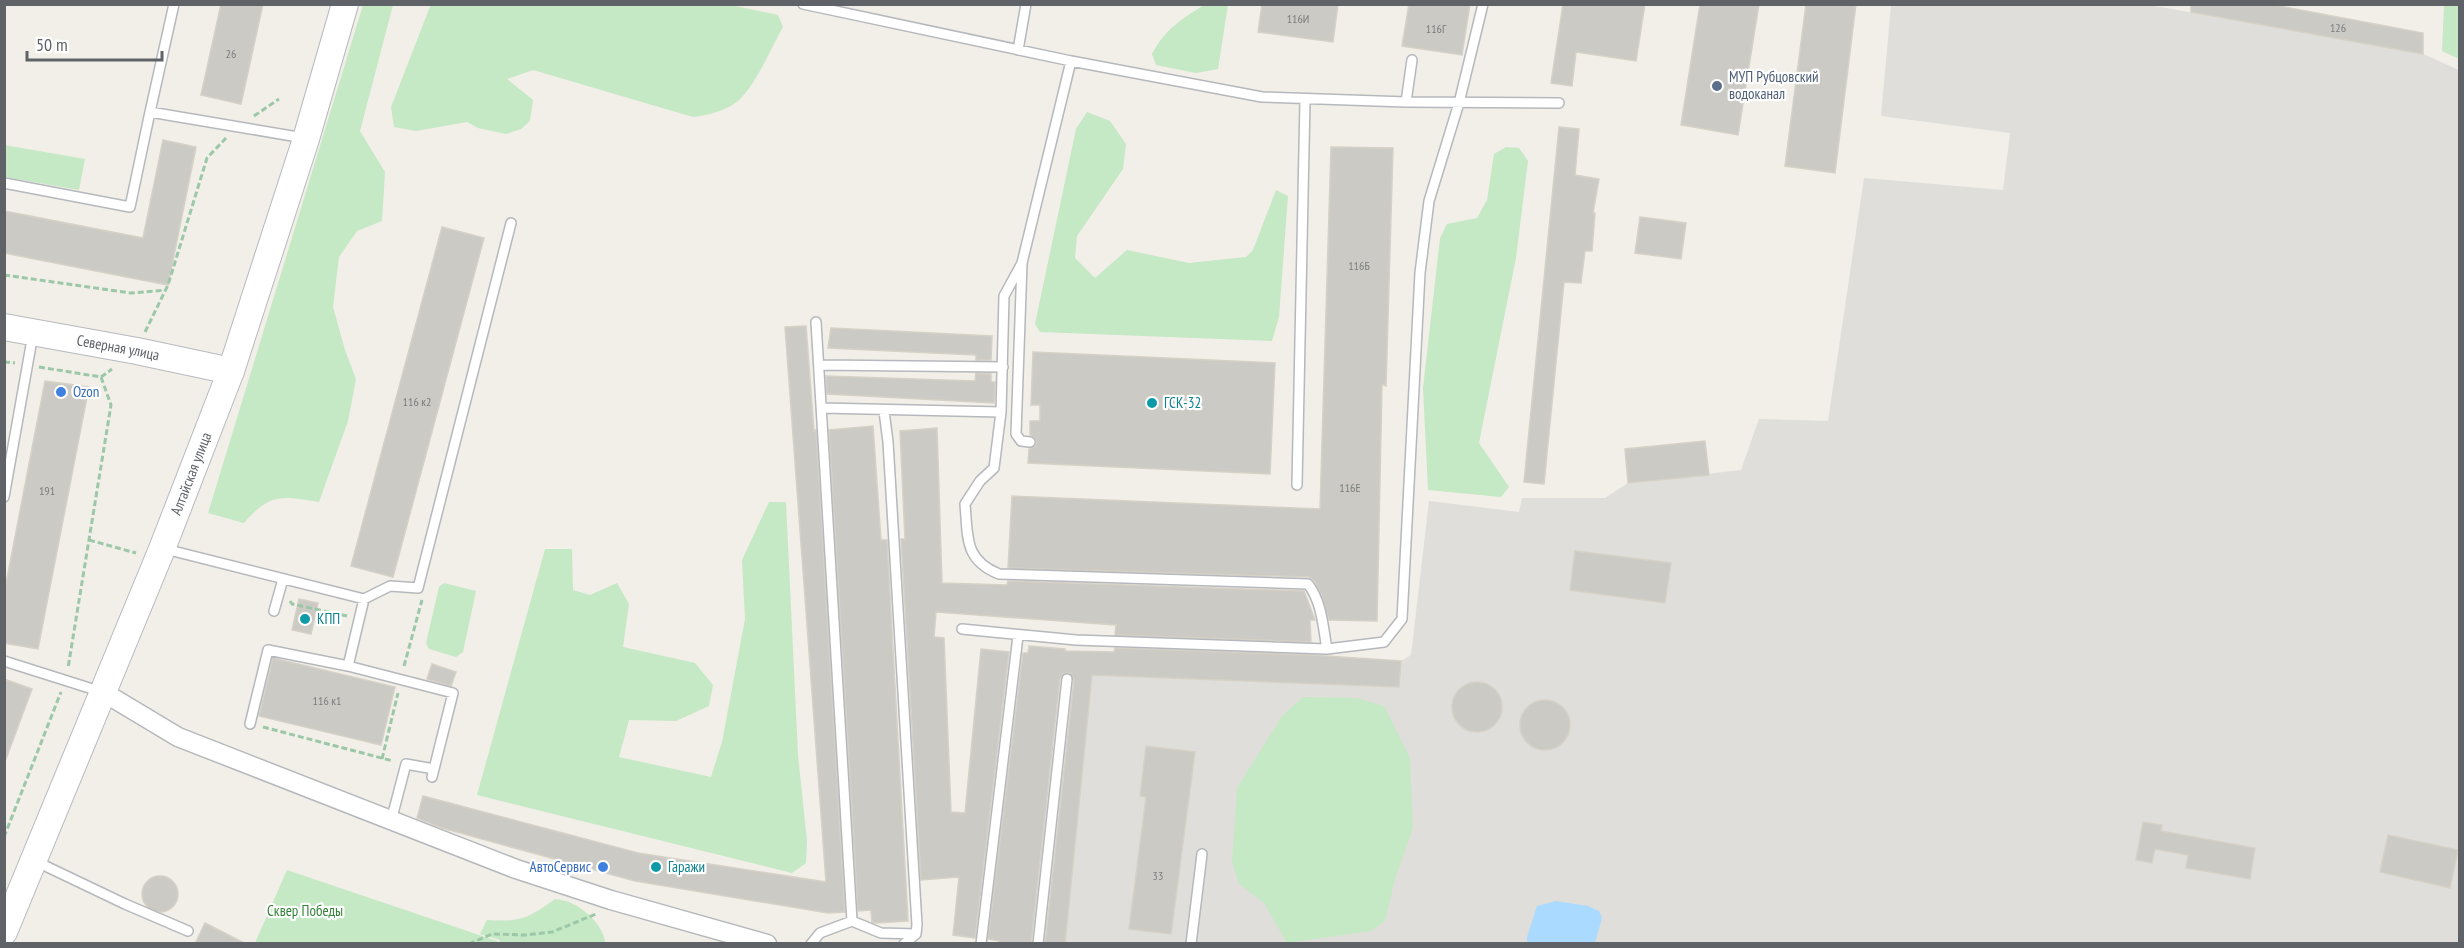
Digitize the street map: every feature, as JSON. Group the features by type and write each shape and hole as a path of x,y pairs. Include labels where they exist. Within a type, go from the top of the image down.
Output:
{"main road":[{"name":"Алтайская улица","path":"4,932 162,549 231,371 306,139 345,4"},
{"name":"Северная улица","path":"4,327 231,371"}],"street":[{"path":"103,692 178,737 516,869 611,900 767,944"}],"lane":[{"path":"4,183 130,207 174,4"},
{"path":"804,4 1071,61 1262,97 1305,100 1559,103"},
{"path":"1018,50 1026,4"},
{"path":"962,629 1018,636 1327,649 1384,642 1402,619 1420,273 1429,201 1459,103 1483,4"},
{"path":"1406,102 1412,60"},
{"path":"1030,442 1021,441 1016,434 1022,263 1071,61"},
{"path":"1297,485 1305,100"},
{"path":"150,112 306,139"},
{"path":"162,549 364,599 390,586 418,588 511,223"},
{"path":"1022,263 1004,296 1001,412 994,468 980,481 965,504 972,556 985,568 999,574 1308,584 1314,592 1320,611 1327,649"},
{"path":"816,322 852,921"},
{"path":"4,497 34,332"},
{"path":"819,365 1003,367"},
{"path":"822,408 1001,412"},
{"path":"884,411 916,934"},
{"path":"274,611 283,579"},
{"path":"348,666 364,599"},
{"path":"981,944 1018,636"},
{"path":"250,724 268,650 348,666 453,693 433,773 406,764 391,821"},
{"path":"4,661 103,692"},
{"path":"1038,944 1067,679"},
{"path":"1191,944 1202,854"},
{"path":"33,860 188,931"},
{"path":"811,944 820,933 852,921 882,933 916,934"},
{"path":"904,944 916,934"}],"path":[{"path":"4,362 101,377 136,351 166,290 207,158 235,128 279,99"},
{"path":"4,275 131,293 166,290"},
{"path":"4,837 66,680 111,405 101,377"},
{"path":"298,605 359,619"},
{"path":"250,724 406,764"},
{"path":"469,944 492,934 525,935 552,932 593,917 611,900"}],"shaded area":[{"path":"1891,5 2149,5 2423,54 2459,70 2459,943 1065,944 1092,675 1399,687 1401,661 1411,655 1429,501 1519,512 1522,498 1605,498 1628,483 1741,470 1759,419 1828,421 1864,178 2003,190 2010,133 1881,116"}],"green space":[{"path":"431,4 726,4 778,15 783,27 745,94 733,104 711,114 693,117 533,70 507,79 533,100 530,121 521,129 506,134 478,128 467,122 416,131 394,127 391,107"},
{"path":"363,5 393,5 360,131 385,172 382,221 357,231 339,257 333,307 356,379 348,421 319,502 277,499 261,506 244,523 208,513"},
{"path":"1204,5 1228,5 1218,69 1196,73 1156,65 1152,54 1163,37 1181,20"},
{"path":"2444,5 2459,5 2459,59 2442,51"},
{"path":"1087,112 1110,121 1126,144 1123,169 1077,236 1075,258 1095,278 1127,250 1189,263 1246,257 1253,250 1276,190 1288,196 1279,317 1272,341 1040,332 1035,324 1076,129"},
{"path":"4,145 85,159 79,190 5,177"},
{"path":"1506,147 1519,148 1528,161 1516,258 1479,443 1509,487 1501,497 1428,490 1423,388 1440,238 1447,224 1477,218 1487,200 1494,154"},
{"path":"769,502 786,502 798,755 807,841 806,863 792,873 477,795 545,549 572,549 573,590 590,595 617,583 629,604 623,647 695,663 713,685 709,706 676,721 629,720 619,757 711,777 722,742 745,619 742,560"},
{"path":"444,583 476,591 463,652 456,657 429,649 426,643 439,587"},
{"path":"1303,697 1356,698 1384,706 1410,758 1413,828 1395,879 1385,921 1371,931 1287,943 1264,903 1239,884 1232,862 1237,788 1282,716"},
{"name":"Сквер Победы","path":"287,870 497,941 497,944 255,943"},
{"path":"555,899 571,903 589,915 599,926 605,943 499,943 500,940 480,934 487,920 523,918"}],"water":[{"path":"1556,901 1588,906 1599,911 1602,918 1595,943 1527,943 1537,906"}],"building":[{"path":"221,4 263,4 241,104 201,95"},
{"path":"1262,4 1338,4 1333,42 1258,32"},
{"path":"1409,4 1470,4 1462,55 1402,46"},
{"path":"1563,4 1645,4 1636,61 1576,52 1572,86 1551,83"},
{"path":"1700,4 1759,4 1738,135 1681,125"},
{"path":"1806,4 1856,4 1835,173 1785,166"},
{"path":"2191,4 2269,4 2423,33 2423,54 2191,12"},
{"path":"1559,127 1579,129 1575,175 1599,179 1593,213 1595,213 1592,251 1585,251 1581,283 1564,282 1544,484 1524,482"},
{"path":"163,140 196,147 168,285 4,253 4,211 143,238"},
{"path":"1331,147 1393,148 1386,386 1382,384 1377,621 1329,620 1322,596 1314,580 1309,577 1008,568 1012,496 1320,509"},
{"path":"1640,217 1686,223 1681,259 1635,253"},
{"path":"442,227 484,238 393,577 351,566"},
{"path":"806,326 814,431 816,430 845,912 828,913 635,881 442,828 417,818 423,796 638,853 826,882 785,327"},
{"path":"831,328 992,336 991,360 976,360 976,355 828,348"},
{"name":"ГСК-32","path":"1033,352 1275,363 1270,474 1028,463 1029,449 1037,442 1030,435 1030,421 1040,421 1040,405 1031,405"},
{"path":"976,373 991,374 991,382 995,382 994,403 827,394 826,376 975,381"},
{"path":"45,381 89,387 38,649 4,643 4,594"},
{"path":"873,426 881,540 887,540 908,921 876,923 872,922 871,910 858,911 829,430"},
{"path":"937,428 942,583 1007,585 1008,581 1304,591 1315,620 1310,620 1311,642 1115,635 1116,625 936,612 934,637 944,638 951,812 965,813 981,649 1009,652 975,938 953,935 959,877 921,880 901,539 905,539 900,431"},
{"path":"1705,441 1709,475 1628,483 1625,449"},
{"path":"1575,551 1671,563 1665,603 1570,590"},
{"name":"КПП","path":"299,599 318,603 311,634 292,630"},
{"path":"1029,646 1065,649 1065,651 1114,652 1115,648 1311,655 1401,661 1399,687 1092,675 1065,944 1045,944 1074,680 1070,673 1064,673 1060,678 1031,944 999,944 999,941 988,939 1023,653 1028,653"},
{"path":"273,658 395,687 381,745 259,716"},
{"path":"432,664 456,672 451,686 427,679"},
{"path":"4,679 32,689 6,759 4,758"},
{"path":"1477,682 1495,689 1502,707 1495,725 1477,732 1459,725 1452,707 1459,689"},
{"path":"1545,700 1563,707 1570,725 1563,743 1545,750 1527,743 1520,725 1527,707"},
{"path":"1146,746 1195,752 1171,934 1129,929 1146,797 1140,796"},
{"path":"2143,822 2162,825 2161,831 2255,848 2250,879 2186,868 2188,855 2155,849 2152,863 2136,860"},
{"path":"2388,835 2458,850 2450,888 2380,872"},
{"path":"160,876 173,881 178,894 173,907 160,912 147,907 142,894 147,881"},
{"path":"205,923 246,944 195,944"}],"place":[{"name":"МУП Рубцовский водоканал","path":"1717,86"},
{"name":"Ozon","path":"61,392"},
{"name":"ГСК-32","path":"1152,403"},
{"name":"КПП","path":"305,619"},
{"name":"АвтоСервис","path":"603,867"},
{"name":"Гаражи","path":"656,867"}]}
